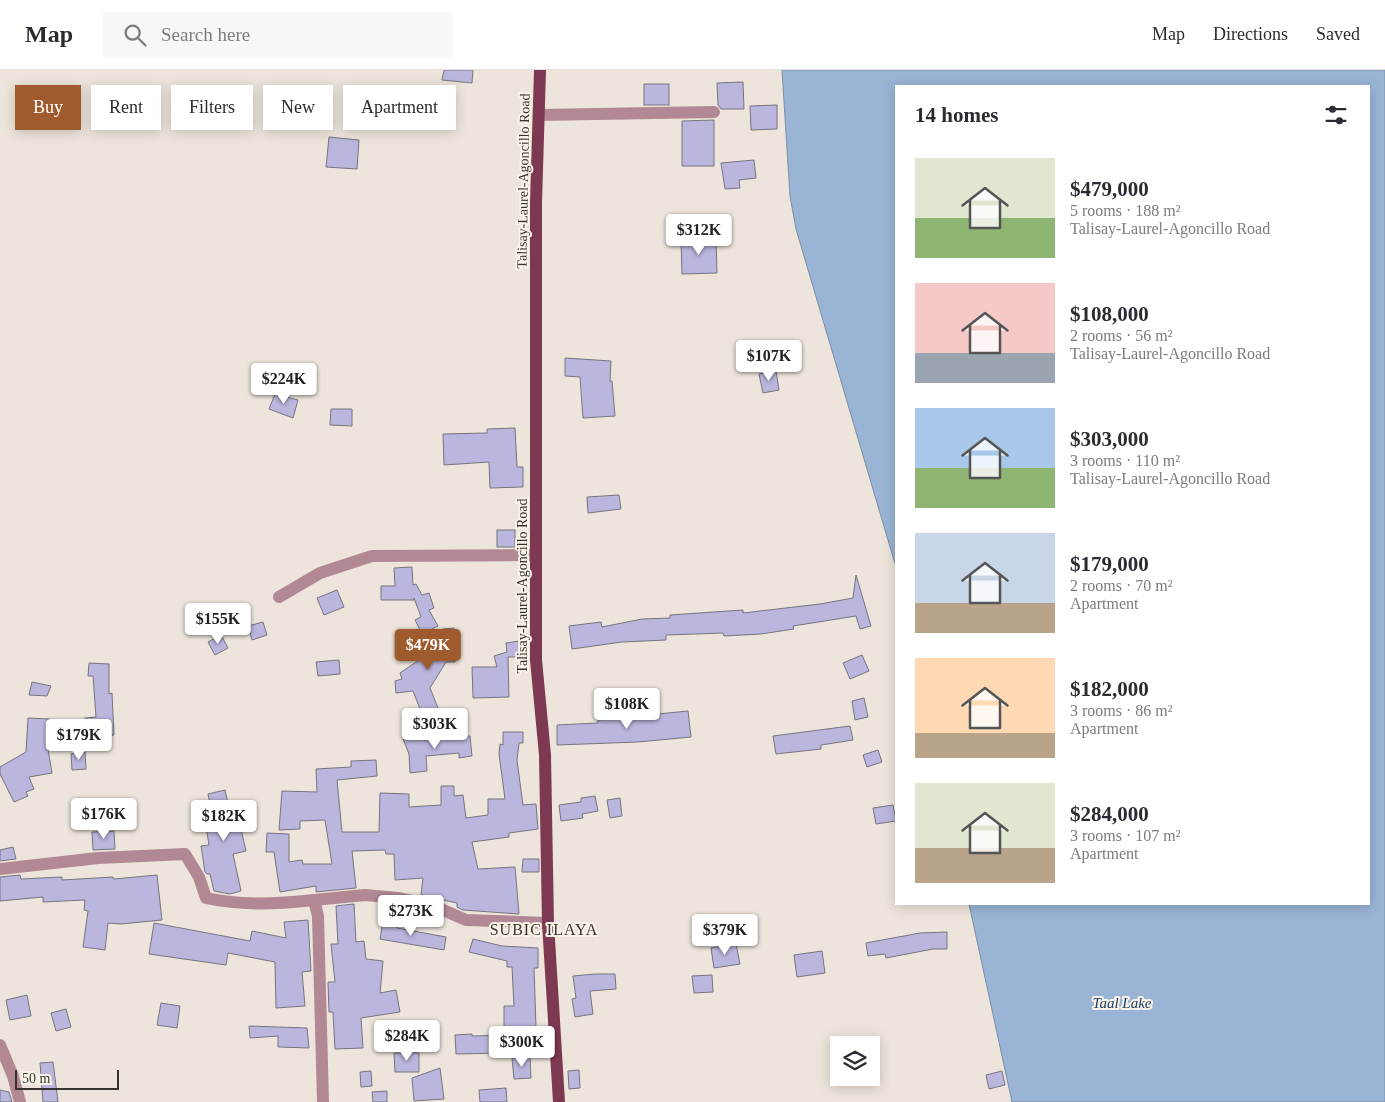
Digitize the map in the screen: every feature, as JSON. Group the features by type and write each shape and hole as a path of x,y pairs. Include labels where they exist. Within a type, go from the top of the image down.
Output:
{"main road":[{"name":"Talisay-Laurel-Agoncillo Road","path":"540,70 536,203 536,660 545,755 548,923 558,1102"}],"street":[{"path":"539,115 714,112"},
{"path":"279,597 320,574 372,556 536,555"},
{"path":"0,869 107,858 185,854 199,877 206,898 242,904 268,904 365,895 399,898 434,906 466,920 548,923"},
{"path":"314,900 318,916 324,1102"},
{"path":"0,1045 13,1076 20,1102"}],"water":[{"name":"Taal Lake","path":"782,70 1385,70 1385,1102 1012,1102 969,905 1370,905 1370,85 895,85 895,564 796,229 790,196"}],"building":[{"path":"444,70 473,70 472,83 442,80"},
{"path":"743,82 744,109 721,109 718,105 717,83"},
{"path":"644,84 669,84 669,105 644,105"},
{"path":"777,105 777,129 751,130 750,106"},
{"path":"714,120 714,166 682,166 682,121"},
{"path":"329,137 359,140 357,169 326,167"},
{"path":"754,160 756,178 739,180 740,188 725,189 721,163"},
{"path":"716,238 717,273 682,274 681,239"},
{"path":"565,358 611,361 610,381 612,381 615,416 583,418 580,377 565,376"},
{"path":"776,371 779,390 763,393 759,374"},
{"path":"275,394 298,400 293,418 269,409"},
{"path":"331,409 352,409 352,426 330,425"},
{"path":"515,428 517,467 523,467 523,487 490,488 489,462 444,465 443,434 487,433 487,429"},
{"path":"619,495 621,509 588,513 587,497"},
{"path":"497,530 515,530 515,547 497,547"},
{"path":"412,567 413,585 416,584 422,595 429,593 434,608 429,610 438,626 422,634 415,620 421,617 414,598 414,600 381,600 381,586 395,586 394,568"},
{"path":"856,575 871,626 860,629 856,616 793,626 794,629 761,634 724,636 723,633 666,635 666,640 622,642 572,649 569,626 601,622 602,627 642,619 670,618 670,615 743,610 743,613 820,604 853,598"},
{"path":"337,590 344,607 324,615 317,598"},
{"path":"263,622 267,635 252,640 248,626"},
{"path":"454,628 455,662 446,662 430,688 438,708 422,714 413,691 396,693 395,681 402,679 400,673 428,654 443,629"},
{"path":"221,635 228,648 215,655 208,642"},
{"path":"519,641 522,657 508,657 509,697 473,698 472,667 497,667 494,656 507,652 506,643"},
{"path":"862,655 869,671 850,679 843,663"},
{"path":"339,660 340,674 318,676 316,662"},
{"path":"89,663 109,664 109,694 112,693 114,735 87,738 85,718 96,717 93,676 88,676"},
{"path":"32,682 51,686 47,696 29,695"},
{"path":"864,698 868,717 855,720 852,701"},
{"path":"688,711 691,737 638,742 557,745 557,725 598,723 598,720"},
{"path":"28,718 50,719 50,725 54,725 53,738 46,737 52,773 29,777 34,789 26,792 28,796 14,802 0,774 0,767 26,752"},
{"path":"850,726 853,740 821,745 821,749 776,754 773,736"},
{"path":"503,732 523,732 523,743 519,743 517,760 523,805 536,804 538,829 509,833 509,837 472,842 478,869 515,867 519,914 463,910 457,907 457,903 421,895 423,878 395,880 394,854 386,854 385,850 352,851 356,888 316,892 316,886 280,892 274,852 266,852 267,833 289,834 289,862 302,860 303,864 332,864 325,820 300,821 300,829 279,830 282,791 317,792 316,769 351,767 351,761 376,760 377,776 337,780 342,832 379,832 380,793 409,794 409,807 441,805 441,786 454,786 454,796 463,795 466,818 488,815 488,799 505,799 499,754 500,744 503,745"},
{"path":"420,733 423,740 470,736 472,756 459,758 459,753 426,756 427,771 410,773 409,754 403,739"},
{"path":"878,750 882,762 867,767 863,755"},
{"path":"85,752 86,769 72,770 71,754"},
{"path":"225,790 229,808 247,805 251,828 241,829 246,851 233,854 241,891 230,894 214,891 210,874 205,872 201,846 209,845 204,814 212,813 208,794"},
{"path":"595,796 598,811 582,814 583,818 561,821 559,805 581,802 581,798"},
{"path":"620,798 622,816 610,818 607,800"},
{"path":"893,805 895,821 876,824 873,808"},
{"path":"114,831 115,849 93,850 92,832"},
{"path":"13,847 16,859 0,861 0,850"},
{"path":"523,859 539,859 539,872 522,872"},
{"path":"20,875 21,879 62,877 62,880 113,877 114,879 157,875 162,920 121,924 108,923 105,950 83,947 88,911 84,910 85,900 43,902 43,897 0,901 0,877"},
{"path":"354,904 356,942 364,941 366,959 383,961 380,993 396,990 400,1012 361,1018 363,1048 335,1049 333,1012 329,1012 328,982 335,982 331,944 338,944 336,906"},
{"path":"308,920 311,971 302,972 305,1006 276,1008 275,962 228,953 226,965 149,954 154,923 250,941 252,931 286,938 284,922"},
{"path":"383,921 398,923 397,928 446,937 444,950 380,939"},
{"path":"947,932 947,949 933,949 886,958 885,954 868,956 866,943 920,933"},
{"path":"473,939 502,946 538,948 538,968 534,968 536,1027 504,1032 504,1006 514,1006 512,967 507,967 507,961 469,952"},
{"path":"736,944 740,964 714,968 711,948"},
{"path":"822,951 825,973 797,977 794,955"},
{"path":"615,974 616,989 590,991 593,1014 575,1017 572,999 576,998 573,976"},
{"path":"712,975 713,992 694,993 692,976"},
{"path":"27,995 31,1016 10,1020 6,1000"},
{"path":"161,1003 180,1006 177,1028 157,1025"},
{"path":"66,1009 71,1027 56,1031 51,1013"},
{"path":"249,1026 307,1028 309,1048 278,1047 278,1036 250,1038"},
{"path":"472,1034 472,1036 505,1035 506,1053 456,1054 455,1035"},
{"path":"394,1053 419,1053 419,1072 395,1072"},
{"path":"530,1057 531,1078 514,1079 512,1058"},
{"path":"53,1062 58,1102 43,1102 40,1063"},
{"path":"440,1068 444,1099 414,1101 412,1078"},
{"path":"579,1070 580,1088 569,1089 568,1071"},
{"path":"371,1071 372,1086 361,1087 360,1072"},
{"path":"1002,1071 1005,1085 989,1089 986,1075"},
{"path":"506,1088 507,1102 480,1102 479,1090"},
{"path":"0,1090 9,1092 12,1102 0,1102"},
{"path":"387,1091 387,1102 373,1102 372,1092"}],"district":[{"name":"SUBIC ILAYA","path":"544,929"}]}
